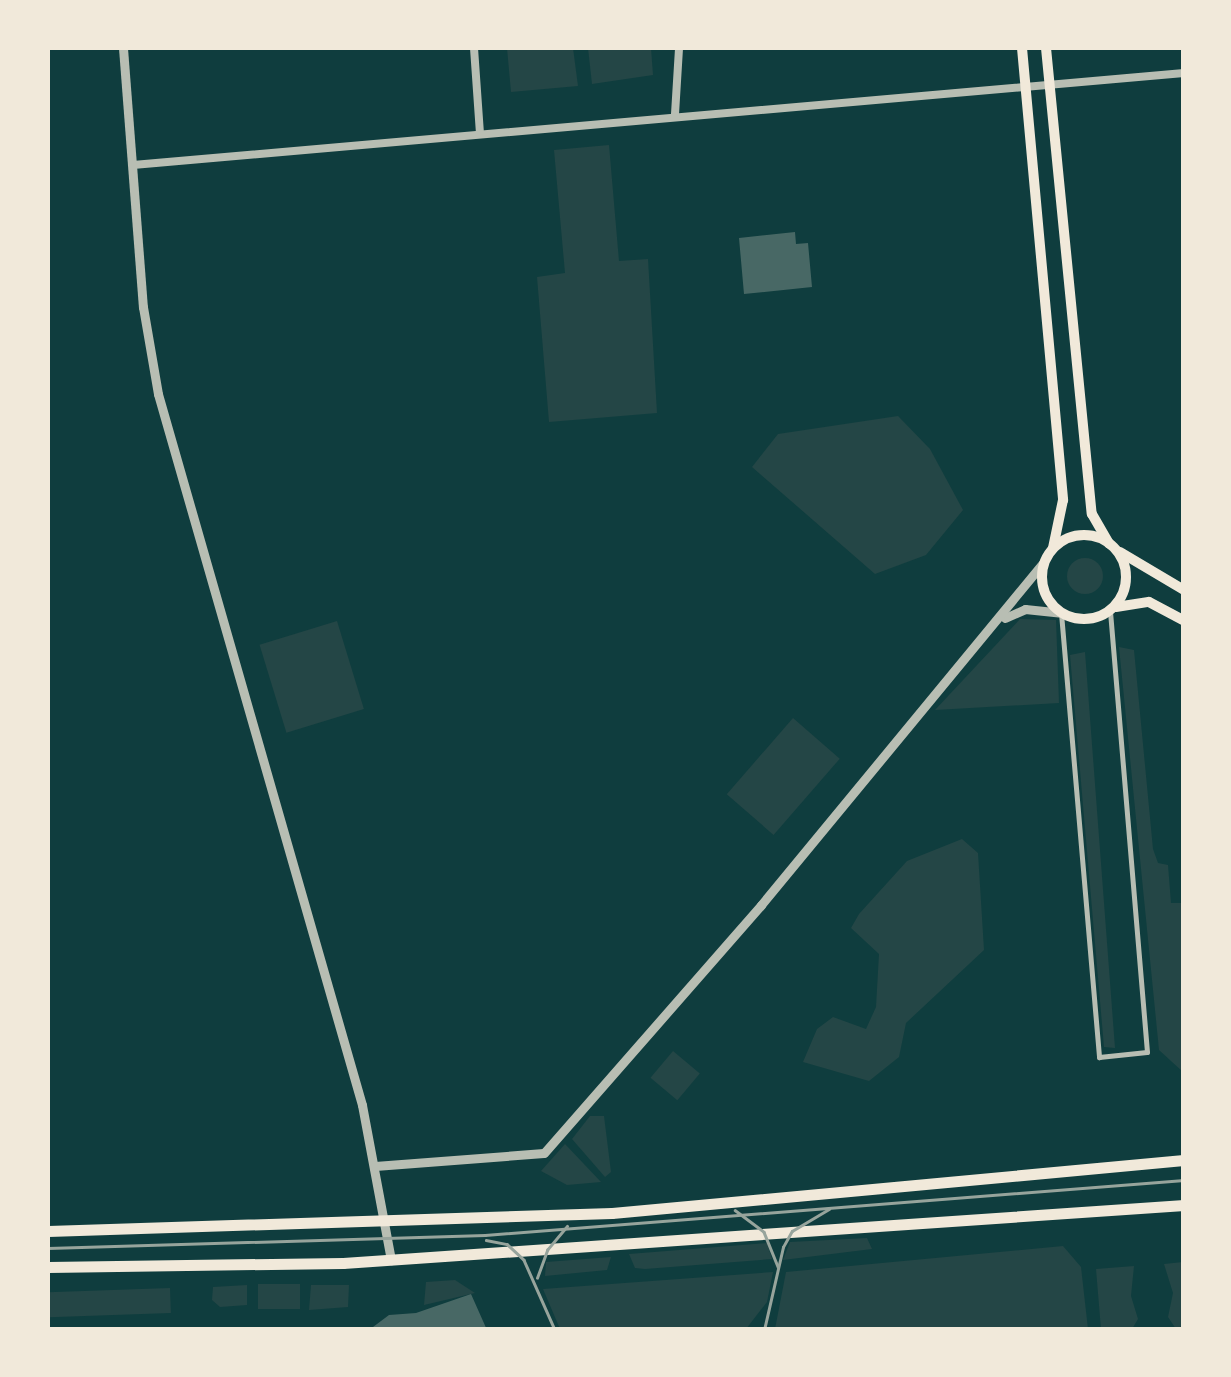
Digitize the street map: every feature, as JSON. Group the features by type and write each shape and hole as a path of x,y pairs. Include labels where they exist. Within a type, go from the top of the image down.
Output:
{"main road":[{"path":"1022,48 1063,500 1053,548 1044,562 1044,590 1061,612 1084,619 1148,602 1184,621"},
{"path":"1046,48 1092,514 1126,574 1110,610"},
{"path":"1048,329 1072,328"},
{"path":"1053,548 1080,535 1112,546 1184,590"},
{"path":"48,1231 612,1213 1184,1160"},
{"path":"48,1268 391,1260 1184,1205"}],"street":[{"path":"122,48 143,307 158,394 375,1166 391,1260"},
{"path":"474,48 480,134"},
{"path":"675,114 680,48"},
{"path":"132,165 1184,72"},
{"path":"375,1166 544,1153 1002,619 1044,562"},
{"path":"1002,619 1025,609 1061,612 1100,1057 1148,1052 1110,610"}],"shaded area":[{"path":"507,48 573,48 578,86 511,92"},
{"path":"588,48 651,48 653,75 592,84"},
{"path":"609,145 619,261 648,259 657,413 549,422 537,277 565,273 554,150"},
{"path":"898,416 930,449 963,510 926,555 875,574 752,467 778,434"},
{"path":"1085,558 1098,563 1103,576 1098,589 1085,594 1072,589 1067,576 1072,563"},
{"path":"1020,619 1056,620 1059,703 935,710"},
{"path":"337,621 364,709 286,733 260,645"},
{"path":"1119,647 1134,650 1153,849 1158,863 1168,865 1171,903 1183,903 1183,1072 1159,1050"},
{"path":"1085,652 1115,1048 1104,1047 1070,655"},
{"path":"793,718 840,759 774,835 727,794"},
{"path":"962,839 978,853 984,950 906,1023 899,1057 869,1081 803,1062 817,1029 833,1017 866,1029 876,1007 879,954 851,928 859,914 907,861"},
{"path":"673,1051 700,1073 677,1100 651,1078"},
{"path":"590,1116 604,1116 611,1172 605,1177 572,1139"},
{"path":"565,1144 601,1182 567,1185 541,1171"},
{"path":"867,1238 872,1249 783,1260 790,1242"},
{"path":"767,1243 772,1259 645,1269 635,1268 629,1254"},
{"path":"1063,1246 1081,1267 1088,1329 775,1329 786,1272"},
{"path":"611,1257 607,1270 545,1276 546,1262"},
{"path":"1183,1262 1183,1329 1176,1329 1168,1317 1173,1293 1164,1264"},
{"path":"1134,1266 1131,1296 1138,1319 1132,1329 1101,1329 1096,1269"},
{"path":"773,1272 767,1302 746,1329 560,1329 543,1289"},
{"path":"455,1280 475,1293 424,1305 426,1282"},
{"path":"258,1284 300,1284 300,1309 258,1309"},
{"path":"247,1285 247,1305 220,1307 212,1300 213,1287"},
{"path":"311,1285 349,1285 348,1307 309,1310"},
{"path":"170,1288 171,1313 49,1317 48,1292"}],"building":[{"path":"795,232 796,244 808,243 812,287 744,294 739,238"},
{"path":"471,1294 487,1330 369,1330 389,1315 416,1313"}],"tram line":[{"path":"48,1248 485,1235 1184,1180"},
{"path":"764,1330 783,1247 792,1231 829,1209"},
{"path":"735,1210 764,1232 778,1267"},
{"path":"537,1278 547,1250 567,1226"},
{"path":"486,1240 507,1244 524,1260 555,1330"}]}
